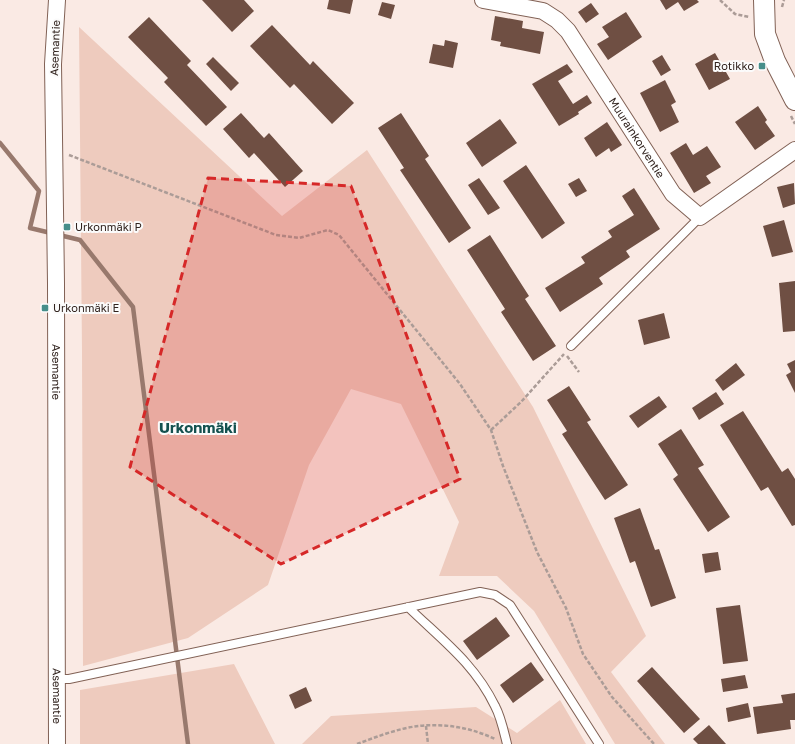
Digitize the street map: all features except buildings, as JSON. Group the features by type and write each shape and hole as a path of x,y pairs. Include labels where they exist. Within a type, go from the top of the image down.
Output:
{"street":[{"name":"Asemantie","path":"57,0 53,64 56,275 57,744"},
{"name":"Muurainkorventie","path":"484,0 543,11 557,20 568,31 673,194 700,217"},
{"path":"764,0 764,34 775,61 795,100"},
{"path":"700,217 795,150"}],"lane":[{"path":"571,346 700,217"},
{"path":"57,679 69,679 480,592 495,595 510,606 598,744"},
{"path":"408,607 460,655 479,677 496,707 504,743"}],"path":[{"path":"67,154 276,234 299,238 328,230 339,235 460,384 491,430 503,466 537,552 566,608 583,654 612,697 654,744"},
{"path":"491,430 521,402 571,346"},
{"path":"565,353 579,372"},
{"path":"356,744 386,734 419,726 467,728 482,732 504,743"},
{"path":"426,726 428,744"}],"highlighted area":[{"path":"208,178 351,186 460,479 281,564 130,467"}],"shaded area":[{"path":"79,27 282,216 367,150 533,407 646,636 611,672 665,744 615,744 534,611 497,576 439,576 459,522 401,404 351,389 309,465 268,585 188,638 83,666"},
{"path":"234,664 275,744 80,744 80,690"},
{"path":"560,700 586,744 302,744 331,716 476,707 517,733"}],"waterway":[{"path":"0,143 39,191 30,228 80,240 133,307 188,744"}],"place":[{"name":"Rotikko","path":"762,66"},
{"name":"Urkonmäki P","path":"67,227"},
{"name":"Urkonmäki E","path":"45,308"}],"district":[{"name":"Urkonmäki","path":"198,428"}]}
